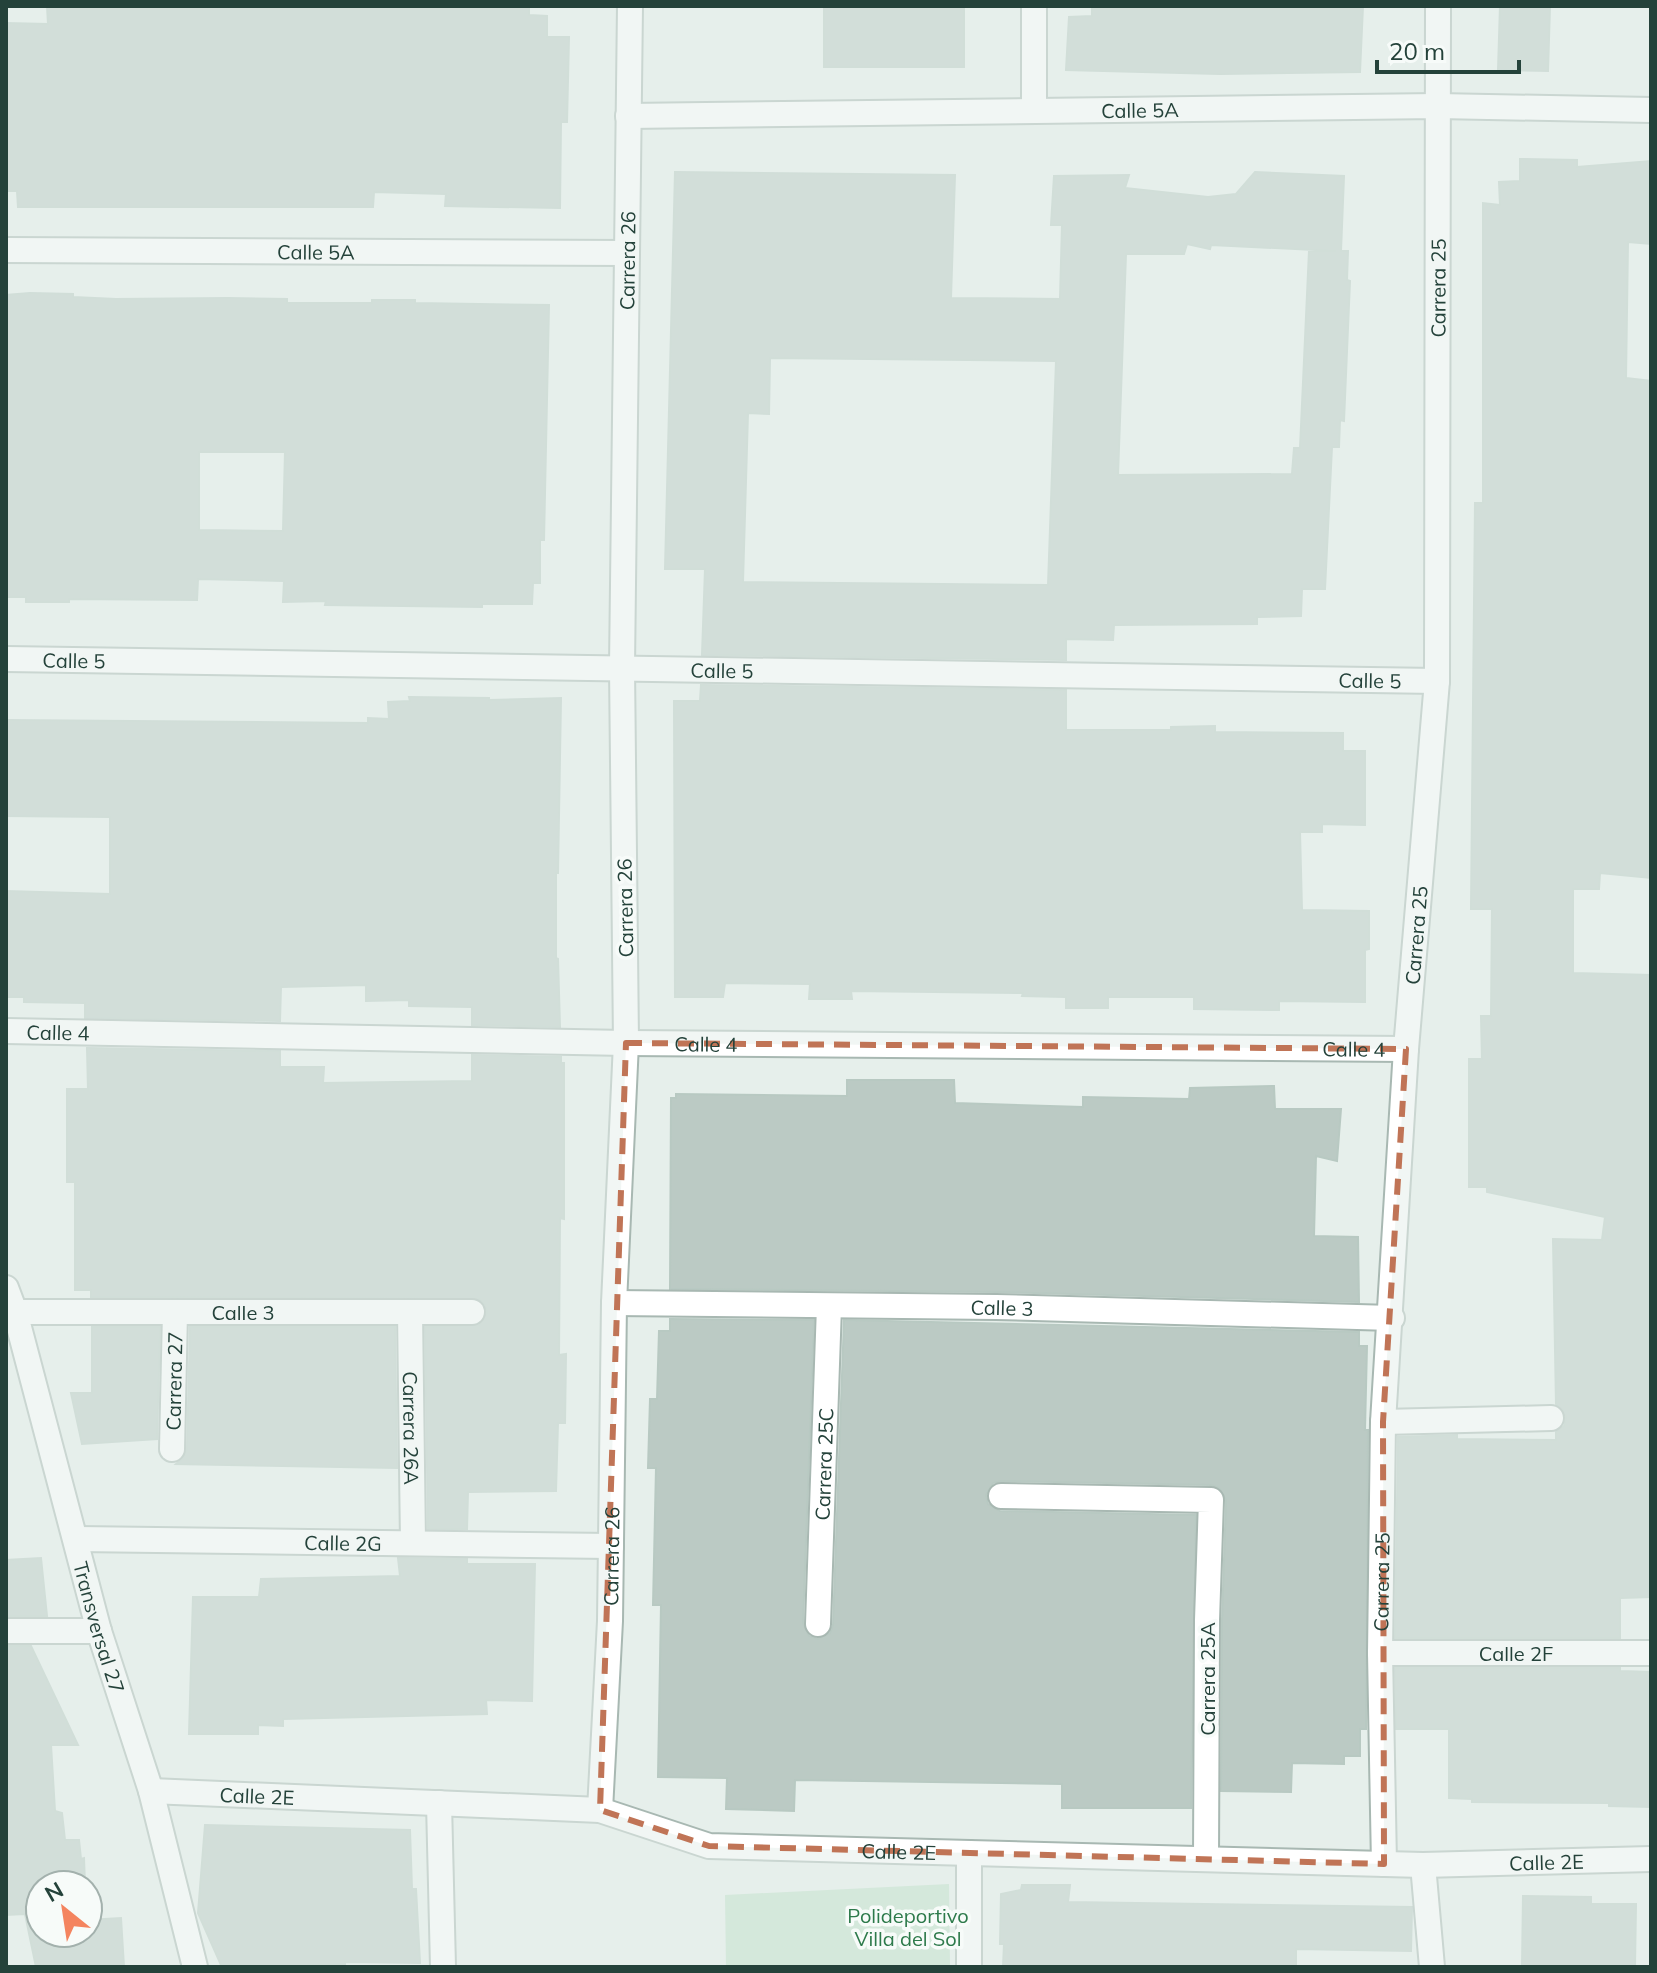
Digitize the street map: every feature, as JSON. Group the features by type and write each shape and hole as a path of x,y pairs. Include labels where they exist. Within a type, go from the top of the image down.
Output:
{"street":[{"name":"Carrera 26","path":"600,1810 610,1621 614,1303 626,1043 622,667 630,6"},
{"path":"1034,6 1034,110"},
{"name":"Carrera 25","path":"1384,1864 1380,1653 1383,1422 1392,1318 1406,1049 1437,681 1438,6"},
{"name":"Calle 5A","path":"628,116 1438,106 1651,110"},
{"name":"Calle 5A","path":"6,250 627,253"},
{"name":"Calle 5","path":"6,659 1437,681"},
{"name":"Calle 4","path":"6,1031 626,1043 1406,1049"},
{"name":"Transversal 27","path":"6,1288 77,1539 99,1631 151,1791 195,1967"},
{"name":"Calle 3","path":"614,1303 1392,1318"},
{"name":"Carrera 25C","path":"818,1624 829,1306"},
{"name":"Calle 3","path":"15,1312 472,1312"},
{"name":"Carrera 27","path":"172,1449 175,1312"},
{"name":"Carrera 26A","path":"410,1312 413,1543"},
{"path":"1383,1422 1551,1418"},
{"name":"Carrera 25A","path":"1001,1496 1211,1500 1206,1859"},
{"name":"Calle 2G","path":"77,1539 611,1546"},
{"path":"6,1631 99,1631"},
{"name":"Calle 2F","path":"1380,1653 1651,1653"},
{"name":"Calle 2E","path":"151,1791 600,1810 709,1846 1423,1865 1651,1859"},
{"path":"439,1803 443,1967"},
{"path":"969,1853 969,1967"},
{"path":"1423,1865 1432,1967"}],"highlighted area":[{"path":"626,1043 1406,1049 1383,1422 1384,1864 709,1846 600,1810"}],"green space":[{"name":"Polideportivo Villa del Sol","path":"949,1884 950,1967 726,1967 725,1895"}],"building":[{"path":"47,6 529,6 529,15 547,16 547,37 569,37 567,122 561,122 560,208 445,206 446,194 374,192 373,207 18,207 17,191 6,191 6,23 48,24"},
{"path":"824,6 964,6 964,67 824,67"},
{"path":"1092,6 1363,6 1360,72 1220,74 1066,70 1069,17 1092,16"},
{"path":"1500,6 1550,6 1548,71 1498,70"},
{"path":"1520,159 1577,160 1577,167 1651,161 1651,244 1628,242 1626,378 1651,381 1651,878 1600,873 1599,889 1573,889 1573,973 1651,975 1651,1597 1620,1598 1620,1638 1395,1638 1398,1437 1457,1435 1457,1439 1556,1440 1556,1432 1564,1426 1566,1418 1556,1404 1553,1239 1602,1240 1605,1217 1487,1192 1487,1187 1469,1187 1469,1059 1482,1059 1481,1016 1491,1016 1492,909 1471,909 1475,503 1483,503 1483,203 1500,205 1499,182 1520,181"},
{"path":"675,172 955,175 951,298 1060,299 1062,225 1051,225 1054,176 1129,175 1125,188 1208,197 1236,194 1255,172 1344,176 1341,251 1348,251 1347,280 1350,281 1344,421 1340,420 1339,447 1332,447 1325,589 1302,589 1301,616 1257,617 1257,624 1114,625 1113,640 1066,639 1066,660 702,655 705,569 665,569","holes":["1187,244 1210,249 1211,245 1336,251 1309,251 1300,448 1294,448 1292,474 1118,475 1126,254 1184,254","770,358 1056,361 1048,585 743,582 748,413 769,414"]},
{"path":"73,294 73,297 116,299 287,299 287,303 415,300 415,303 549,305 544,540 540,540 540,583 533,583 532,604 482,604 482,607 283,602 284,581 198,579 197,600 69,599 69,602 26,602 26,597 6,597 6,295","holes":["199,452 285,452 283,531 199,530"]},
{"path":"701,685 1066,690 1066,730 1171,730 1171,727 1215,726 1215,732 1343,733 1343,751 1365,751 1365,825 1322,824 1322,832 1300,832 1302,910 1369,911 1365,1002 1279,1001 1279,1010 1194,1009 1194,997 1108,997 1108,1008 1066,1008 1066,997 1022,996 1023,993 851,991 852,999 809,999 810,984 725,983 723,997 675,997 674,701 700,701"},
{"path":"409,697 489,700 561,698 556,873 560,1027 472,1025 472,1007 409,1006 409,1000 366,1001 366,985 281,987 280,1021 85,1018 85,1003 24,1002 24,997 6,997 6,891 110,894 110,817 6,816 6,720 368,723 368,718 389,719 388,702 410,701"},
{"path":"87,1048 280,1051 280,1067 324,1067 323,1083 472,1081 472,1055 561,1057 561,1063 564,1063 564,1219 560,1218 559,1355 566,1354 565,1423 558,1423 556,1491 468,1492 467,1529 428,1529 425,1327 479,1325 487,1313 479,1299 91,1297 91,1290 75,1290 75,1182 67,1182 67,1089 88,1089"},
{"path":"847,1080 954,1080 955,1103 1083,1107 1083,1097 1189,1099 1190,1088 1274,1086 1275,1109 1341,1109 1337,1161 1316,1156 1314,1236 1358,1237 1359,1302 996,1292 670,1289 671,1098 676,1098 676,1094 847,1096"},
{"path":"670,1319 814,1320 803,1623 809,1636 818,1639 830,1633 833,1625 844,1320 1359,1332 1359,1346 1367,1346 1365,1430 1368,1430 1366,1729 1360,1729 1360,1756 1344,1756 1344,1764 1292,1763 1291,1792 1221,1791 1226,1500 1219,1488 1211,1485 1001,1481 993,1483 986,1495 988,1504 1000,1511 1196,1515 1191,1808 1062,1808 1062,1784 795,1780 794,1811 726,1809 727,1778 658,1777 661,1605 653,1605 656,1468 648,1468 650,1399 657,1399 659,1331 670,1331"},
{"path":"92,1327 160,1327 157,1439 82,1444 71,1393 92,1393"},
{"path":"190,1327 395,1327 397,1468 176,1464 187,1449"},
{"path":"41,1558 47,1616 6,1616 6,1560"},
{"path":"398,1558 467,1559 467,1564 535,1564 532,1701 486,1700 487,1714 283,1719 283,1726 258,1725 258,1734 189,1734 193,1597 259,1597 261,1579 400,1576"},
{"path":"6,1646 31,1646 78,1745 51,1745 55,1811 62,1813 65,1840 79,1840 84,1869 24,1869 24,1914 6,1915 6,1790 9,1790"},
{"path":"1395,1668 1620,1668 1620,1671 1651,1672 1651,1807 1609,1806 1609,1803 1472,1802 1472,1799 1449,1798 1449,1729 1396,1729"},
{"path":"205,1825 410,1830 412,1889 416,1889 420,1963 345,1962 277,1967 221,1965 198,1913"},
{"path":"1022,1885 1070,1885 1068,1902 1412,1907 1411,1951 1296,1949 1296,1967 1003,1967 1001,1894 1021,1890"},
{"path":"1523,1896 1591,1897 1591,1904 1636,1904 1635,1967 1522,1967"},
{"path":"121,1918 124,1967 36,1967 32,1949 104,1949 104,1919"}]}
